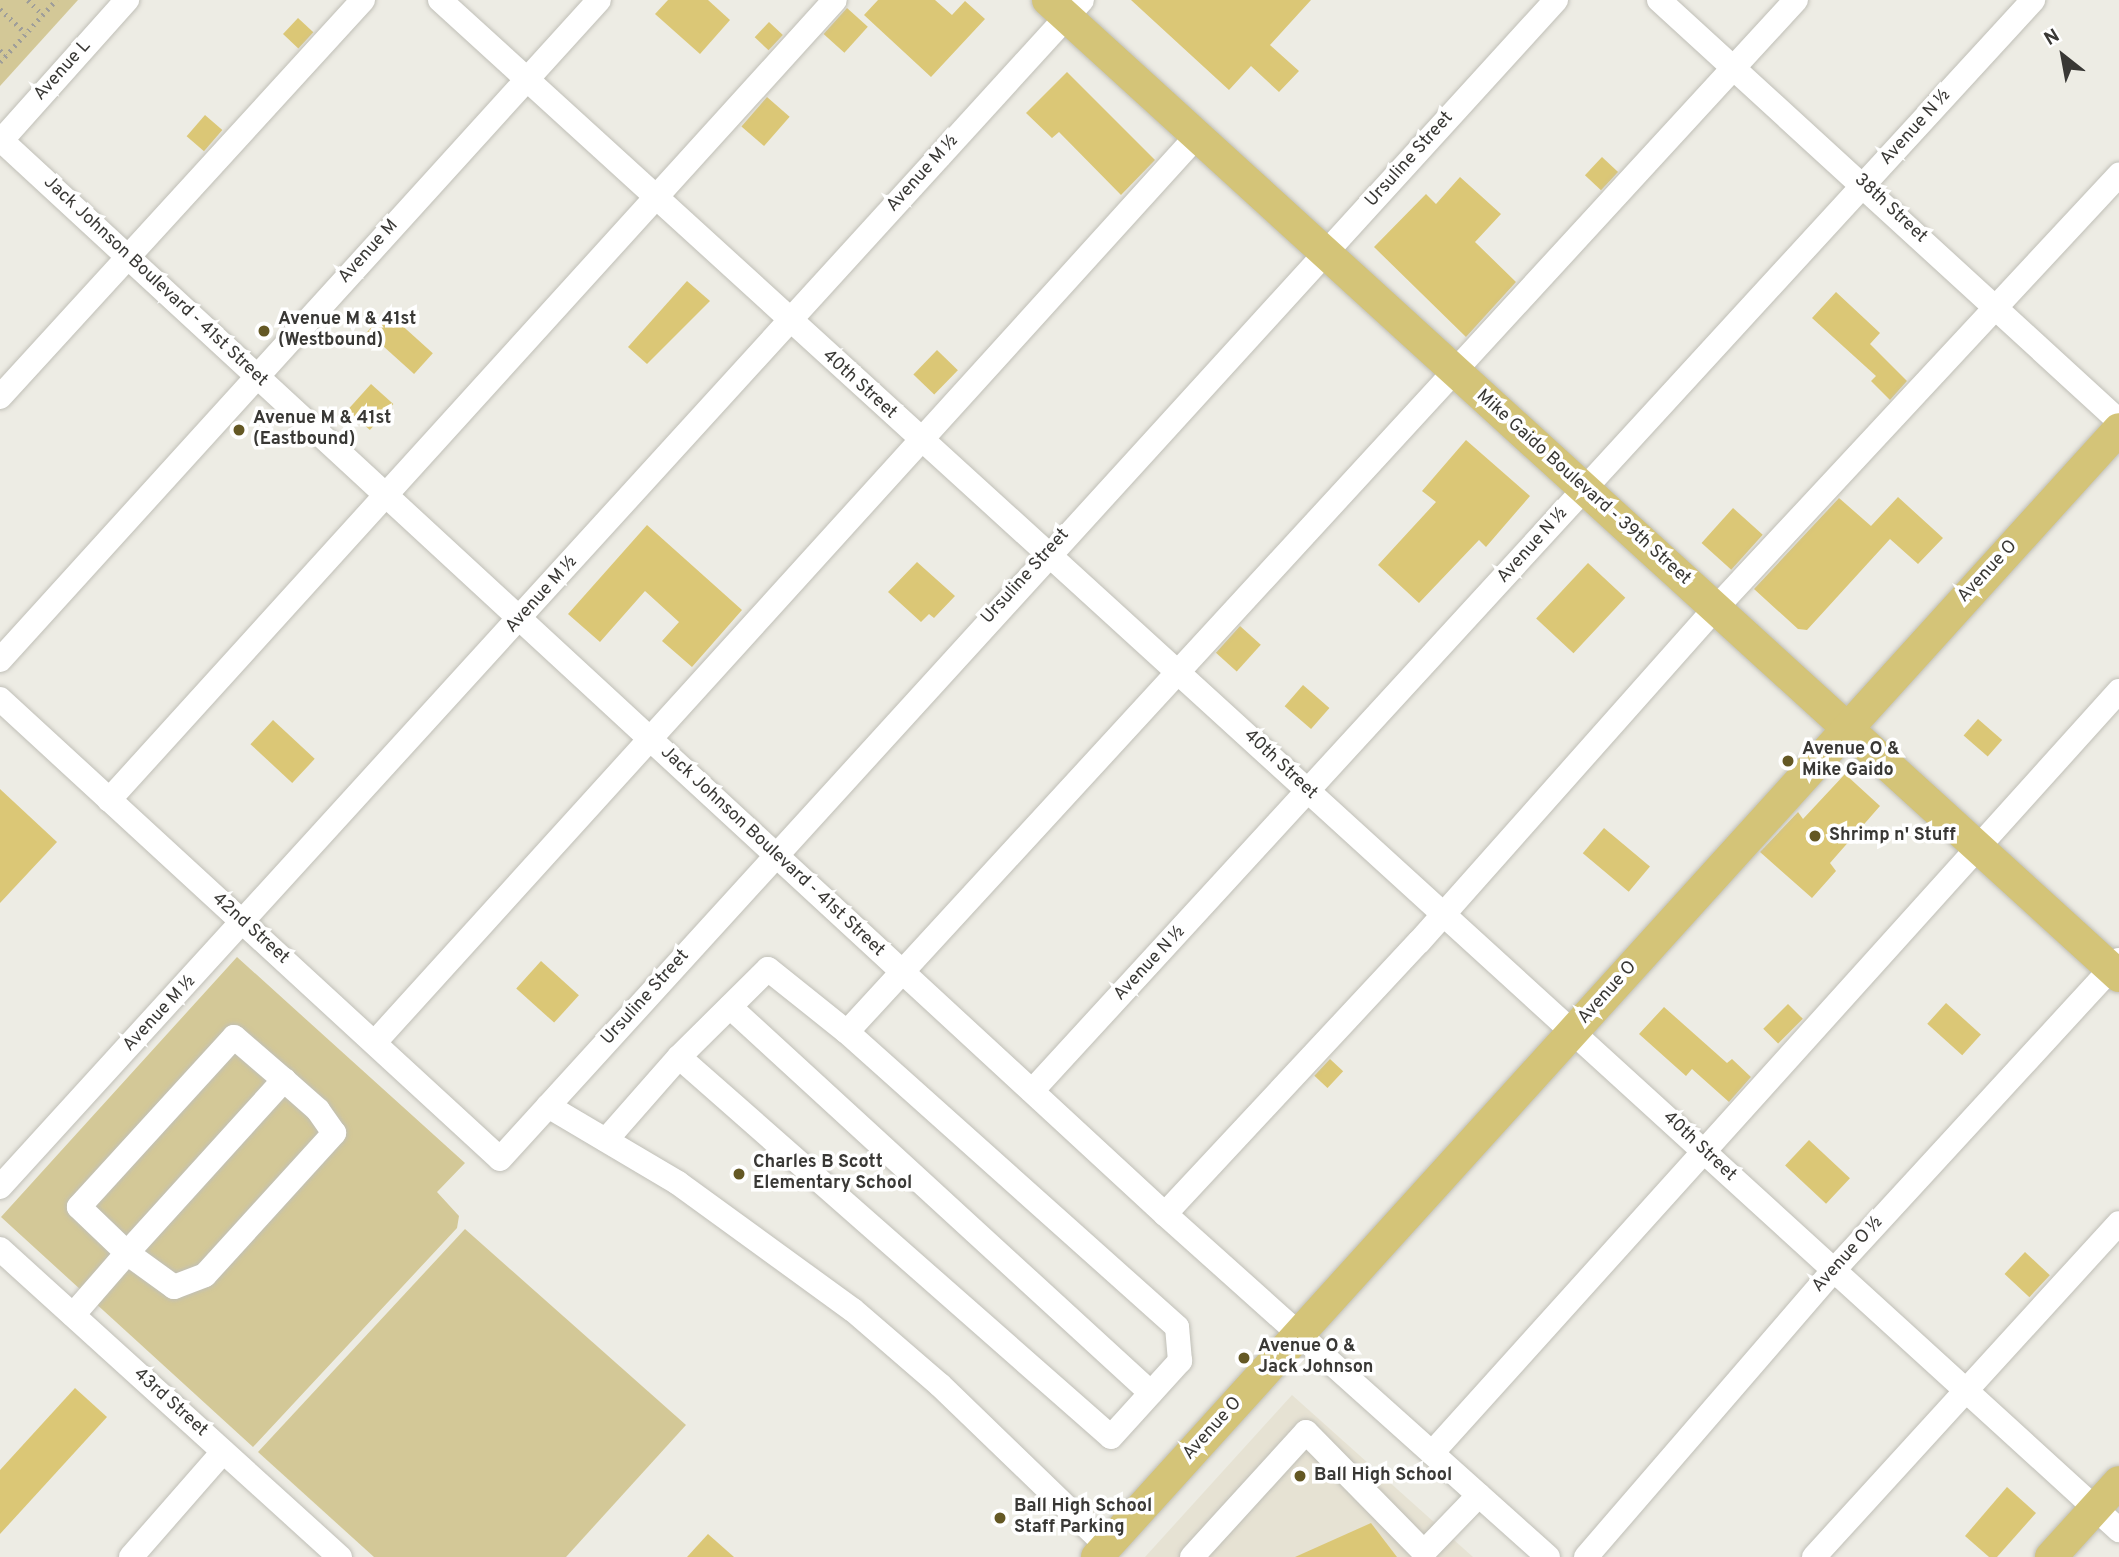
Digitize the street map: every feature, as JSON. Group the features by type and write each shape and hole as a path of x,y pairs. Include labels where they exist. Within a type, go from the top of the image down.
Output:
{"main road":[{"name":"Mike Gaido Boulevard - 39th Street","path":"1065,6 1197,136 1583,491 2116,968"},
{"name":"Avenue O","path":"1102,1551 1574,1032 1845,727 2119,429"},
{"path":"2051,1557 2119,1482"}],"street":[{"name":"Avenue L","path":"1,141 127,0"},
{"path":"0,397 363,0"},
{"name":"40th Street","path":"440,0 789,322 1179,672 2119,1530"},
{"name":"Avenue M","path":"0,660 599,0"},
{"path":"109,800 654,195 835,0"},
{"name":"Ursuline Street","path":"500,1159 1047,553 1556,0"},
{"name":"38th Street","path":"1659,0 2119,421"},
{"path":"847,1032 905,974 1796,0"},
{"name":"Avenue N ½","path":"1032,1091 1310,792 2033,0"},
{"name":"Avenue M ½","path":"0,1187 244,924 789,322 1065,6"},
{"path":"376,1041 1197,136"},
{"name":"Jack Johnson Boulevard - 41st Street","path":"1,141 1165,1214 1548,1557"},
{"path":"1165,1214 1444,914 1716,608 2119,175"},
{"path":"1433,1453 2119,691"},
{"name":"42nd Street","path":"0,699 244,924 376,1041 500,1159"},
{"name":"Avenue O ½","path":"1586,1557 1834,1270 2116,968"},
{"path":"606,1140 679,1057 768,969 847,1032 1177,1327 1180,1361 1111,1437 679,1057"},
{"path":"730,1007 1151,1393"},
{"path":"234,1037 318,1110 334,1133 205,1275 174,1287 127,1253 79,1207 234,1037"},
{"path":"73,1315 284,1080"},
{"path":"548,1106 678,1183 853,1310 940,1385 1102,1551"},
{"path":"1814,1557 2119,1223"},
{"name":"43rd Street","path":"0,1248 340,1557"},
{"path":"1192,1557 1306,1432 1424,1552 1479,1495"},
{"path":"131,1557 223,1452"}],"path":[{"path":"28,0 43,15"},
{"path":"0,62 57,0"},
{"path":"0,9 26,33"},
{"path":"0,50 6,56"}],"shaded area":[{"path":"0,0 78,0 0,86"},
{"path":"237,957 465,1163 437,1192 459,1216 457,1228 253,1447 1,1217"},
{"path":"465,1229 686,1425 566,1557 374,1557 258,1452"},
{"name":"Ball High School","path":"1292,1395 1473,1557 1145,1557"}],"building":[{"path":"668,0 708,0 730,20 700,54 655,14"},
{"path":"878,0 935,0 952,15 965,1 985,19 931,77 864,15"},
{"path":"1131,0 1311,0 1270,45 1299,71 1279,92 1251,66 1229,90"},
{"path":"847,8 868,27 844,53 824,34"},
{"path":"298,18 313,32 298,48 283,34"},
{"path":"769,22 783,35 769,50 755,37"},
{"path":"1067,72 1155,160 1121,195 1059,132 1052,138 1026,113"},
{"path":"767,97 790,117 764,146 741,126"},
{"path":"205,115 222,130 204,151 187,136"},
{"path":"1602,157 1618,172 1601,190 1585,175"},
{"path":"1460,177 1501,214 1475,242 1516,282 1466,337 1374,247 1426,194 1436,204"},
{"path":"687,281 710,301 647,364 628,347"},
{"path":"1836,292 1880,333 1870,344 1907,381 1890,400 1871,381 1876,376 1812,318"},
{"path":"386,311 433,353 414,374 367,332"},
{"path":"937,350 958,370 934,395 913,374"},
{"path":"371,384 393,404 370,430 348,410"},
{"path":"1466,440 1530,496 1486,547 1479,540 1419,603 1378,565 1436,502 1422,491"},
{"path":"1898,497 1943,538 1918,564 1890,539 1807,630 1798,629 1754,589 1839,498 1871,526"},
{"path":"1733,508 1763,535 1731,570 1702,543"},
{"path":"647,525 742,610 692,667 662,641 679,622 645,591 600,642 568,614"},
{"path":"917,562 955,596 934,618 929,614 921,622 888,592"},
{"path":"1588,563 1625,598 1573,653 1536,619"},
{"path":"1240,626 1261,645 1237,671 1216,653"},
{"path":"1303,685 1329,708 1311,729 1285,706"},
{"path":"1978,719 2002,740 1988,757 1964,736"},
{"path":"273,720 315,759 292,783 250,744"},
{"name":"Shrimp n' Stuff","path":"1845,774 1880,806 1830,863 1836,871 1812,898 1760,852 1798,812 1803,819"},
{"path":"0,789 57,842 0,903"},
{"path":"1604,828 1650,867 1629,892 1583,853"},
{"path":"541,961 579,995 554,1023 516,988"},
{"path":"1946,1003 1981,1034 1962,1055 1927,1024"},
{"path":"1788,1004 1803,1019 1778,1044 1763,1029"},
{"path":"1664,1007 1727,1063 1732,1059 1751,1077 1729,1102 1692,1069 1686,1076 1639,1034"},
{"path":"1330,1059 1343,1071 1327,1088 1314,1076"},
{"path":"1809,1140 1850,1178 1826,1204 1785,1166"},
{"path":"2025,1252 2050,1275 2029,1297 2005,1274"},
{"path":"75,1388 107,1417 0,1534 0,1470"},
{"path":"2007,1487 2036,1513 1997,1557 1989,1557 1965,1536"},
{"path":"1371,1523 1397,1557 1295,1557"},
{"path":"708,1534 734,1557 687,1557"}],"place":[{"name":"Avenue M & 41st (Westbound)","path":"264,331"},
{"name":"Avenue M & 41st (Eastbound)","path":"239,430"},
{"name":"Avenue O & Mike Gaido","path":"1788,761"},
{"name":"Shrimp n' Stuff","path":"1815,836"},
{"name":"Charles B Scott Elementary School","path":"739,1174"},
{"name":"Avenue O & Jack Johnson","path":"1244,1358"},
{"name":"Ball High School","path":"1300,1476"},
{"name":"Ball High School Staff Parking","path":"1000,1518"}]}
